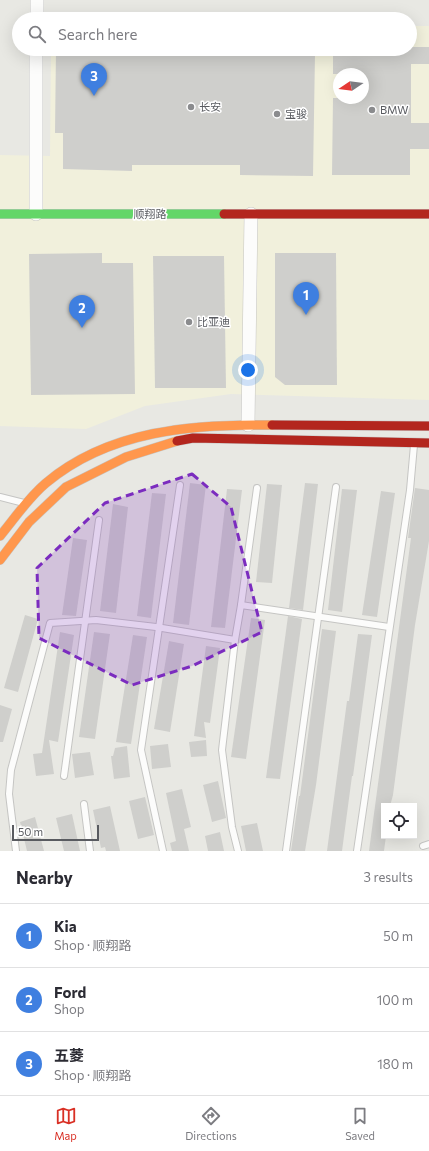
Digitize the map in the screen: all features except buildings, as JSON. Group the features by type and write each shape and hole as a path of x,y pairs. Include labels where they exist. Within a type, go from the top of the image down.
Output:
{"street":[{"path":"36,12 37,0"},
{"path":"36,56 36,214"},
{"name":"顺翔路","path":"0,214 429,214"},
{"path":"248,425 250,214"},
{"path":"0,536 52,479 88,455 121,441 152,432 190,426 429,426"},
{"path":"0,560 20,532 64,488 126,456 157,445 193,438 414,444 429,443"}],"lane":[{"path":"357,851 410,490 414,444"},
{"path":"163,851 141,750 180,485"},
{"path":"286,851 336,487"},
{"path":"238,851 232,827 222,750 235,640 242,605 257,488"},
{"path":"0,497 28,504"},
{"path":"64,776 100,520"},
{"path":"242,605 389,627"},
{"path":"16,851 9,794 11,770 50,623 96,620 235,640"},
{"path":"84,804 90,851"}],"highlighted area":[{"path":"192,474 231,507 262,632 192,666 132,685 39,638 37,568 105,503"}],"shaded area":[{"path":"417,26 429,26 429,400 231,394 145,406 86,429 0,426 0,155 50,156 51,56 417,56"}],"traffic: fast":[{"path":"0,214 224,214"}],"traffic: slow":[{"path":"0,536 39,489 71,465 97,451 124,441 182,429 212,426 272,425"},
{"path":"0,560 29,522 66,487 126,457 177,441"}],"traffic: jam":[{"path":"224,214 429,214"},
{"path":"272,425 429,426"},
{"path":"177,441 193,438 429,443"}],"place":[{"name":"五菱","path":"94,96"},
{"name":"长安","path":"191,107"},
{"name":"BMW","path":"372,110"},
{"name":"宝骏","path":"277,114"},
{"name":"Kia","path":"306,315"},
{"name":"比亚迪","path":"189,322"},
{"name":"Ford","path":"82,328"}]}
